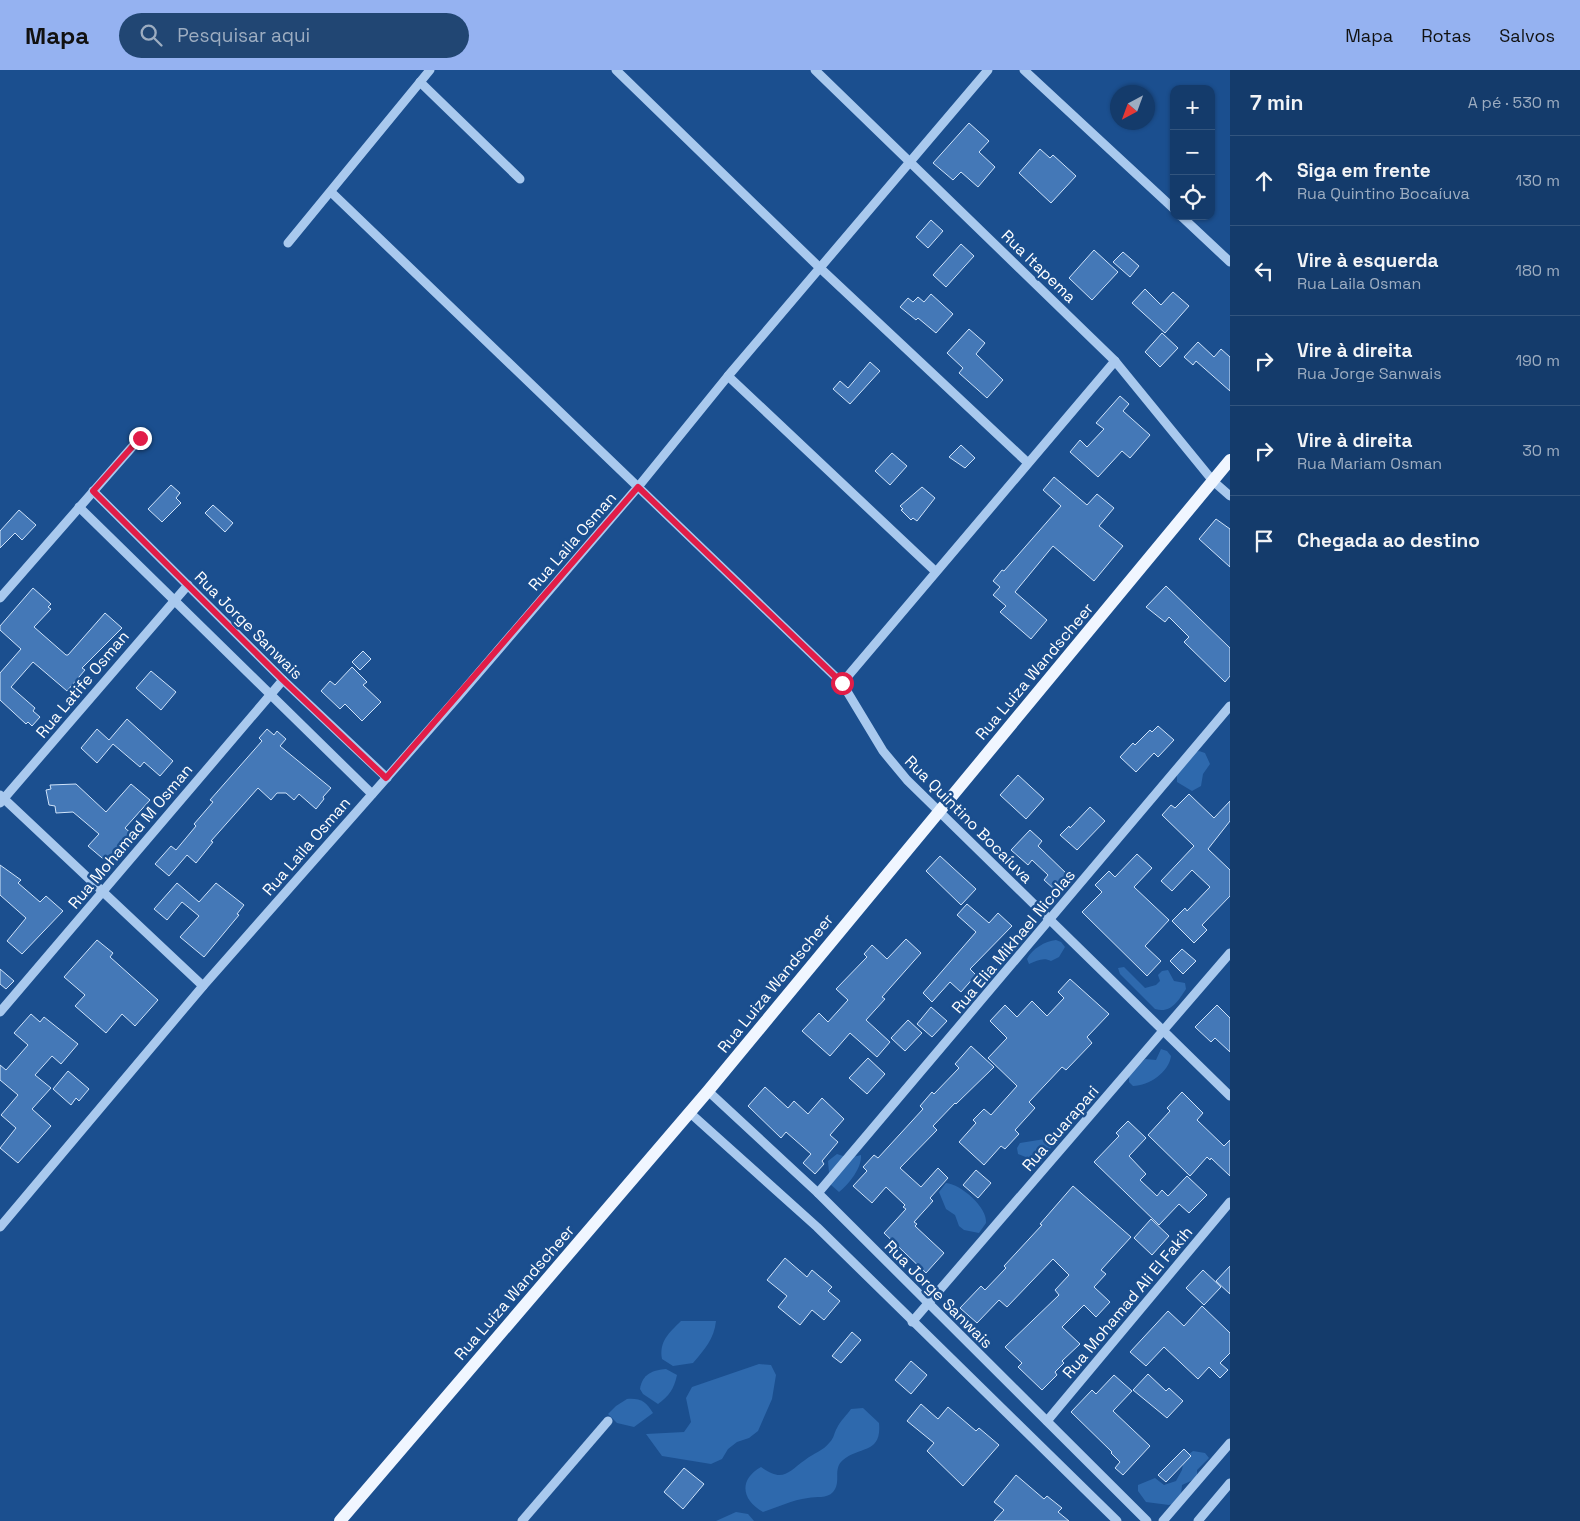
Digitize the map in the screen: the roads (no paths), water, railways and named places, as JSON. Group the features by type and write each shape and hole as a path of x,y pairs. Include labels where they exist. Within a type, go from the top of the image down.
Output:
{"main road":[{"name":"Rua Luiza Wandscheer","path":"340,1521 708,1090 1230,460"}],"street":[{"path":"288,243 430,70"},
{"path":"616,70 820,268 1028,463"},
{"name":"Rua Itapema","path":"815,70 1115,361 1213,481 1230,496"},
{"name":"Rua Laila Osman","path":"0,1227 204,986 638,487 728,376 988,70"},
{"path":"1024,70 1170,205"},
{"path":"420,82 520,179"},
{"name":"Rua Quintino Bocaíuva","path":"331,192 842,683 883,751 937,812 1230,1096"},
{"path":"1185,220 1230,262"},
{"path":"842,683 1115,361"},
{"path":"728,376 935,572"},
{"path":"0,598 140,438"},
{"name":"Rua Jorge Sanwais","path":"93,491 283,680 386,778"},
{"path":"79,507 372,794"},
{"name":"Rua Latife Osman","path":"1,799 174,598 188,585"},
{"name":"Rua Mohamad M Osman","path":"0,1012 283,680"},
{"name":"Rua Elia Mikhael Nicolas","path":"818,1193 1230,706"},
{"path":"1,799 204,986"},
{"name":"Rua Guarapari","path":"912,1322 1230,954"},
{"name":"Rua Jorge Sanwais","path":"708,1090 818,1193 1147,1521"},
{"path":"689,1112 817,1227 912,1322 1118,1521"},
{"name":"Rua Mohamad Ali El Fakih","path":"1047,1421 1230,1202"},
{"path":"522,1521 608,1422"},
{"path":"1163,1521 1230,1443"},
{"path":"1198,1521 1230,1483"}]}
